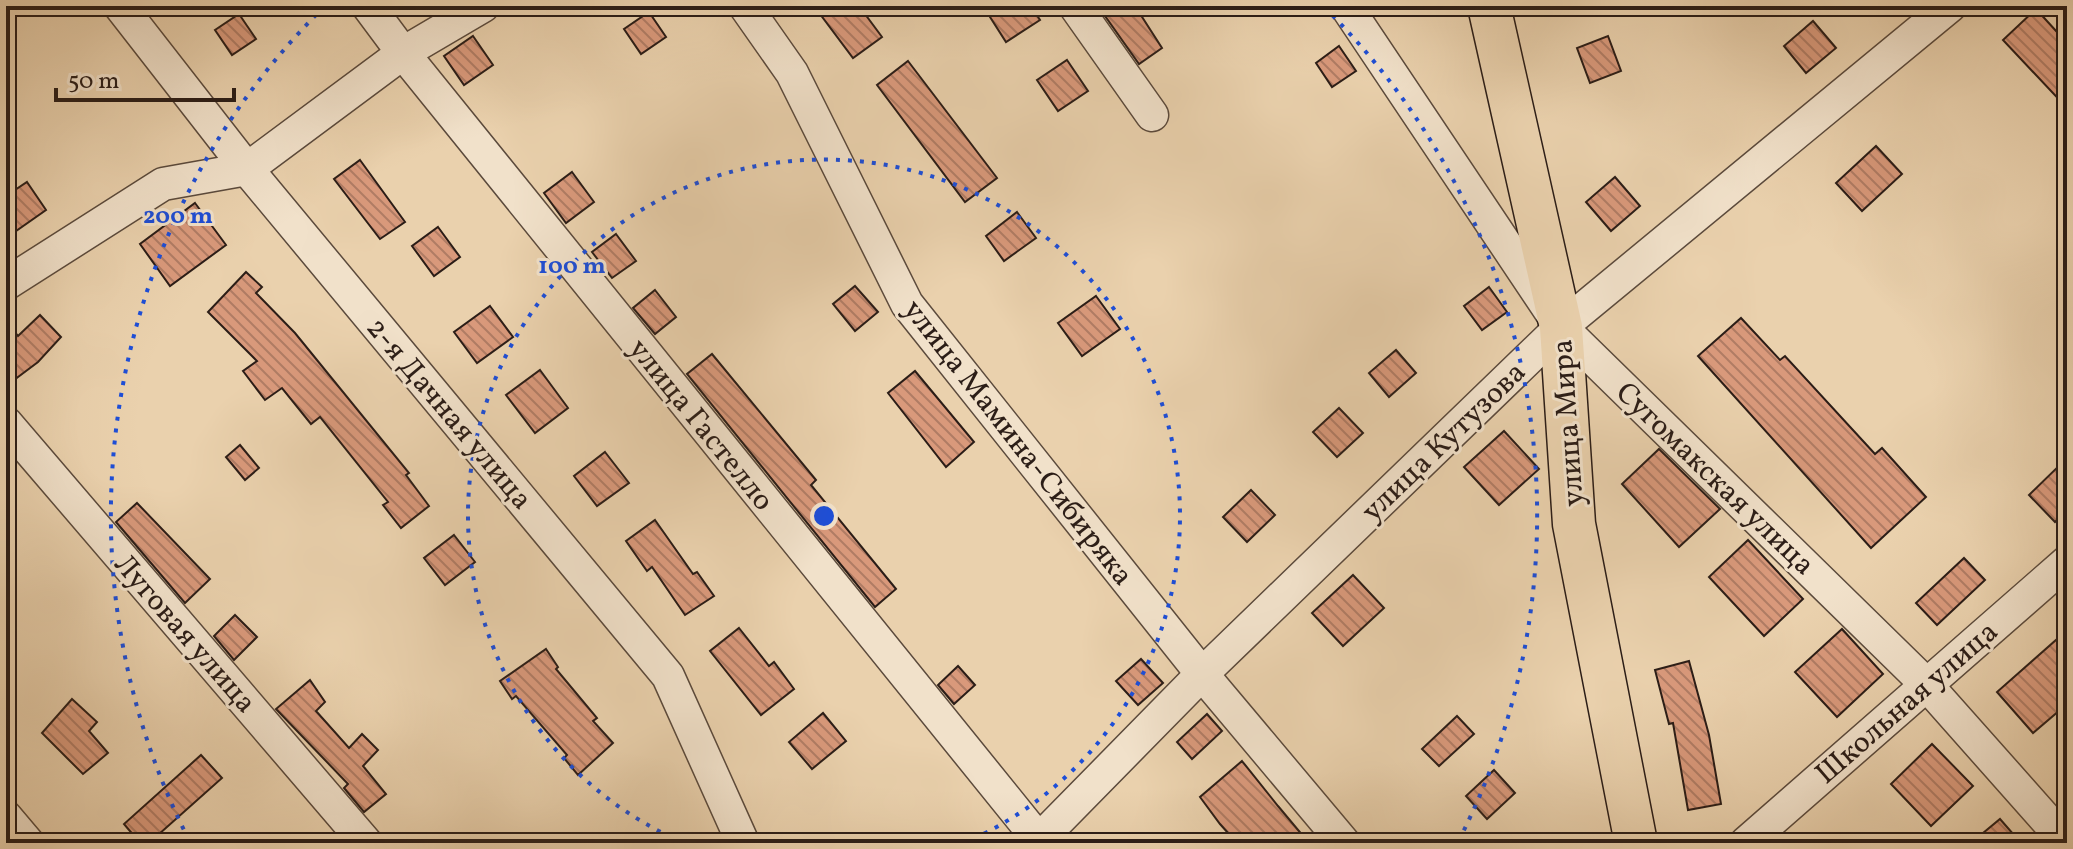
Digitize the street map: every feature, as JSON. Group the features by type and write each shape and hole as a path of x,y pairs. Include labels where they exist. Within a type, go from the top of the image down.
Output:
{"main road":[{"name":"улица Мира","path":"1489,6 1561,327 1574,524 1636,843"}],"street":[{"name":"2-я Дачная улица","path":"120,6 247,169 668,676 743,843"},
{"name":"улица Гастелло","path":"368,6 1038,841"},
{"path":"6,284 163,184 247,169 403,53 483,6"},
{"name":"улица Мамина-Сибиряка","path":"745,6 792,73 907,304 1202,674 1344,843"},
{"path":"1075,6 1152,115"},
{"name":"Сугомакская улица","path":"1346,6 1561,327 1925,683 2067,843"},
{"name":"улица Кутузова","path":"1038,841 1202,674 1561,327 1950,6"},
{"name":"Луговая улица","path":"6,423 366,843"},
{"name":"Школьная улица","path":"1746,843 1925,683 2067,562"},
{"path":"6,817 28,843"}],"building":[{"path":"814,6 859,6 882,37 853,58"},
{"path":"983,6 1031,6 1040,20 1006,42"},
{"path":"1098,6 1135,6 1162,48 1139,64"},
{"path":"2036,9 2067,43 2067,108 2003,40"},
{"path":"649,12 666,37 641,54 624,29"},
{"path":"239,14 256,39 232,55 215,30"},
{"path":"1813,21 1836,48 1806,73 1784,46"},
{"path":"473,36 493,65 464,85 444,56"},
{"path":"1608,36 1621,71 1590,83 1577,48"},
{"path":"1339,46 1356,71 1332,87 1316,63"},
{"path":"1067,60 1088,91 1058,111 1037,80"},
{"path":"908,61 997,178 965,202 877,85"},
{"path":"1876,146 1902,174 1862,211 1836,183"},
{"path":"360,160 405,222 380,239 334,179"},
{"path":"572,172 594,202 566,223 544,193"},
{"path":"1615,177 1640,206 1611,231 1586,202"},
{"path":"27,182 46,210 6,238 6,196"},
{"path":"195,203 226,245 170,286 140,244"},
{"path":"1017,212 1036,238 1004,261 986,236"},
{"path":"438,227 460,257 434,276 412,246"},
{"path":"616,234 636,261 612,278 592,252"},
{"path":"246,272 262,287 256,293 295,333 409,473 406,475 429,506 401,528 383,505 388,502 320,417 311,424 282,388 265,400 243,371 257,361 208,312"},
{"path":"855,286 878,312 855,331 833,304"},
{"path":"1489,287 1507,312 1482,330 1464,306"},
{"path":"655,290 676,317 655,334 633,308"},
{"path":"1096,296 1120,329 1082,356 1058,323"},
{"path":"490,306 513,337 477,363 454,332"},
{"path":"40,315 61,337 38,362 6,386 6,320 18,336"},
{"path":"1741,318 1780,360 1785,356 1875,454 1882,448 1926,497 1871,548 1698,356"},
{"path":"1396,350 1416,373 1389,397 1369,373"},
{"path":"712,354 816,480 811,485 896,589 875,607 687,374"},
{"path":"540,370 568,408 535,433 506,395"},
{"path":"915,371 974,442 946,467 888,393"},
{"path":"1339,408 1363,433 1337,457 1313,432"},
{"path":"1504,431 1539,469 1499,505 1464,467"},
{"path":"240,445 259,468 245,480 226,457"},
{"path":"1659,449 1720,509 1679,547 1622,484"},
{"path":"605,452 629,483 597,506 574,476"},
{"path":"2067,458 2067,510 2055,522 2029,495"},
{"path":"1251,490 1275,515 1247,542 1223,517"},
{"path":"137,503 210,579 185,603 116,522"},
{"path":"655,520 693,574 697,572 714,596 685,615 652,567 647,571 626,541"},
{"path":"454,535 475,562 445,585 424,558"},
{"path":"1748,540 1803,599 1764,636 1709,577"},
{"path":"1964,558 1985,580 1937,625 1916,603"},
{"path":"1353,575 1384,608 1343,646 1312,613"},
{"path":"235,615 257,637 234,660 214,636"},
{"path":"739,628 769,666 774,662 794,689 761,715 710,651"},
{"path":"1842,629 1883,674 1837,717 1795,672"},
{"path":"2056,640 2067,652 2067,704 2033,733 1997,692"},
{"path":"546,649 558,667 556,669 597,718 593,721 613,743 578,775 564,758 567,755 516,696 512,699 500,681"},
{"path":"1141,659 1163,683 1138,705 1116,681"},
{"path":"1689,661 1709,735 1721,804 1688,810 1673,723 1669,724 1655,670"},
{"path":"958,666 975,685 954,704 938,685"},
{"path":"310,680 325,702 316,711 349,748 362,734 378,750 363,766 386,794 364,812 344,788 348,784 276,709"},
{"path":"72,699 97,722 89,731 108,753 83,774 42,733"},
{"path":"823,713 846,741 812,769 789,742"},
{"path":"1207,714 1222,731 1192,759 1177,742"},
{"path":"1457,716 1474,734 1439,766 1422,749"},
{"path":"1932,744 1973,786 1931,826 1891,784"},
{"path":"201,755 222,778 149,843 140,843 124,824"},
{"path":"1242,761 1309,843 1237,843 1220,824 1200,797"},
{"path":"1494,770 1515,793 1487,819 1466,796"},
{"path":"2000,819 2021,843 1971,843"}]}
